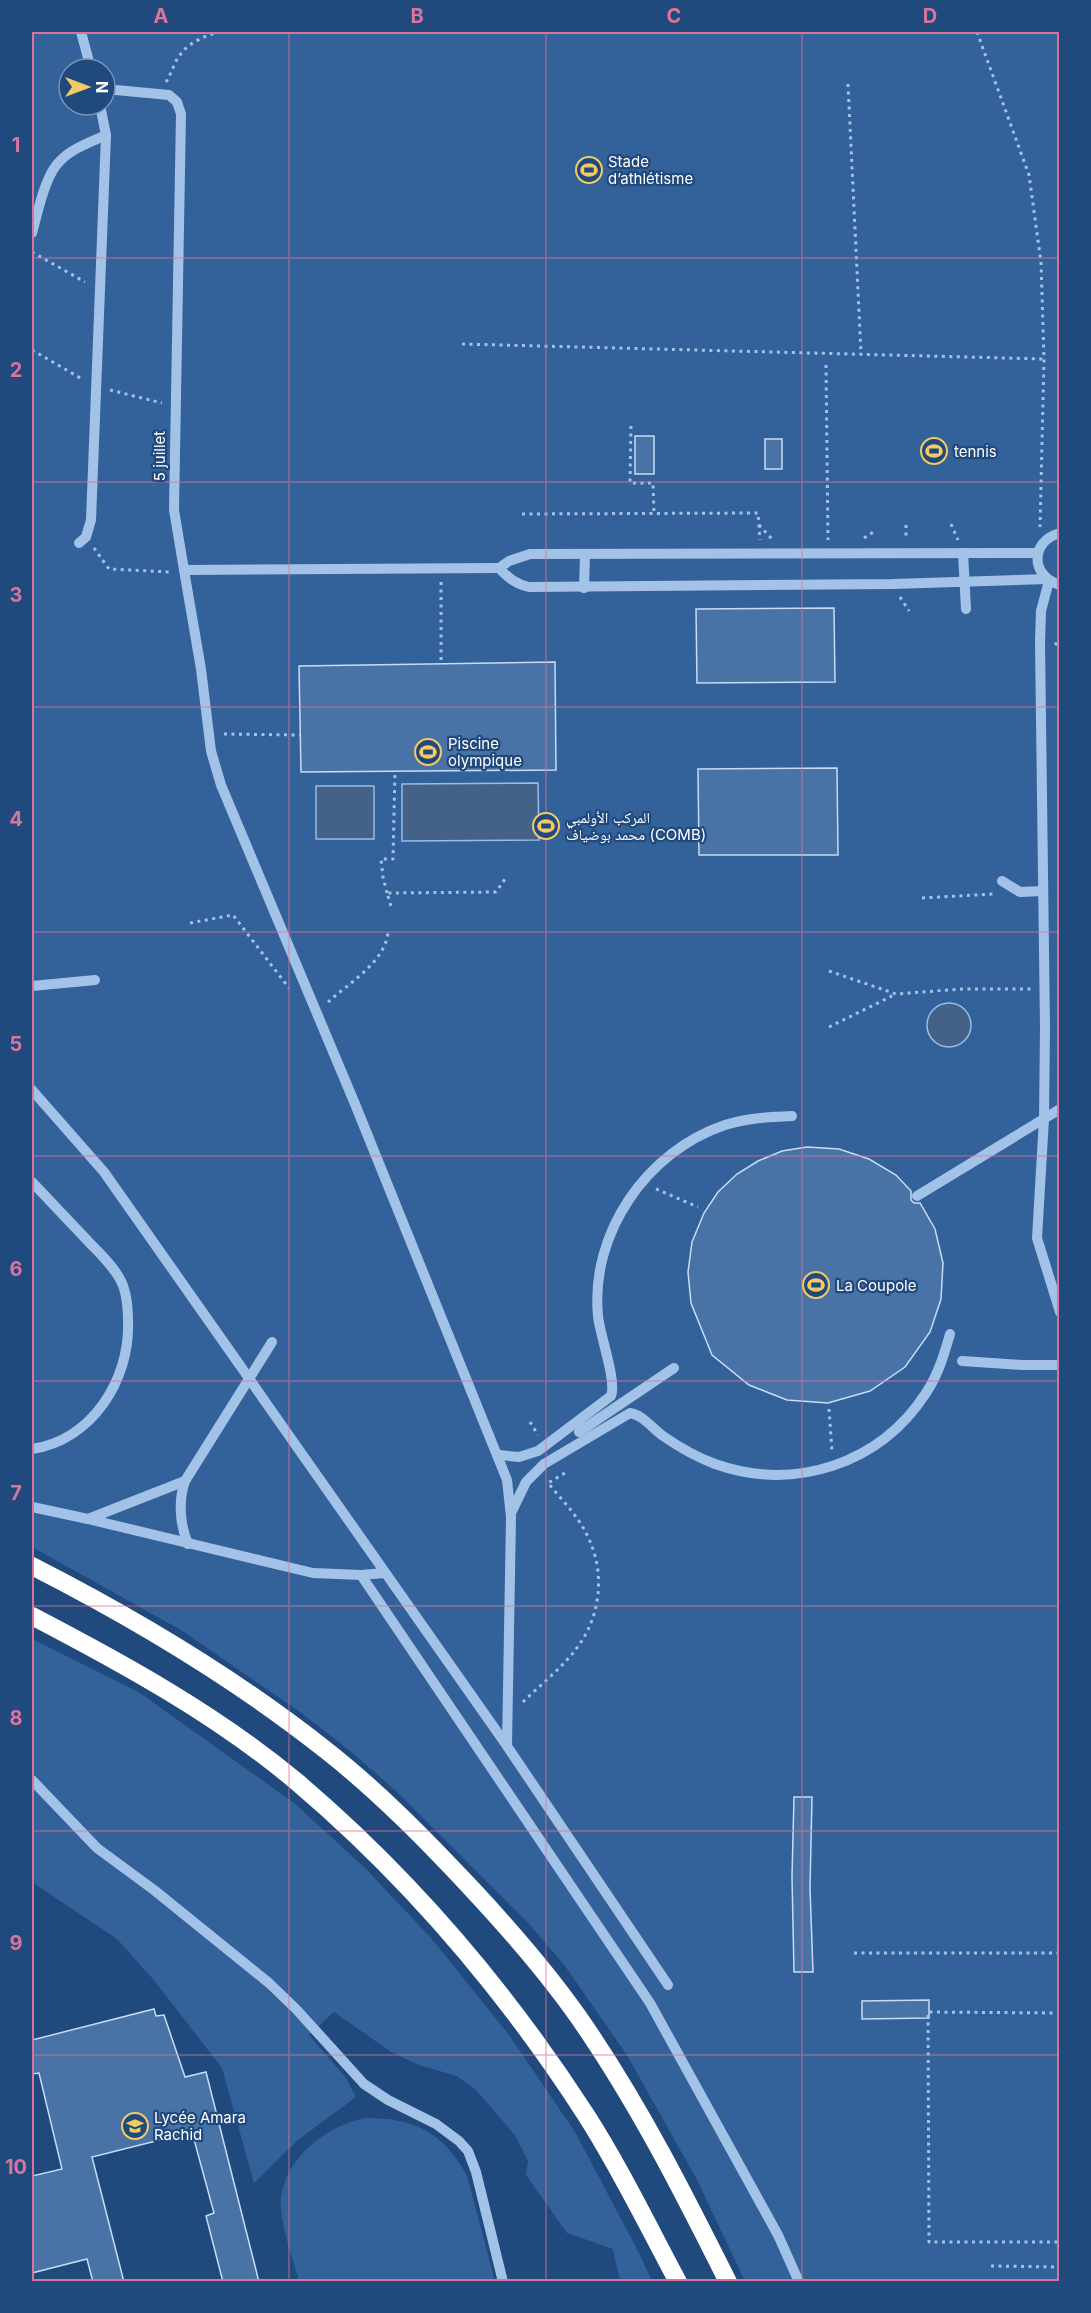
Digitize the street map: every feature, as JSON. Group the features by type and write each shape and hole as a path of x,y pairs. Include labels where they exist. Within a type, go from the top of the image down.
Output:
{"highway":[{"path":"32,1566 151,1630 252,1695 328,1752 362,1781 450,1866 502,1922 587,2029 642,2115 728,2282"},
{"path":"32,1616 120,1662 219,1725 296,1781 397,1874 462,1948 548,2061 586,2116 678,2282"}],"street":[{"path":"81,32 88,57"},
{"path":"117,90 158,93"},
{"name":"5 juillet","path":"158,93 169,95 177,102 181,114 174,510 209,734 218,774 232,814 355,1104 499,1455 507,1480 511,1517"},
{"path":"83,540 92,520 106,135 102,117"},
{"path":"32,232 50,176 60,160 74,150 106,135"},
{"path":"1052,582 1039,567 1039,550 1050,536 1059,532"},
{"path":"184,570 500,568 519,556 530,554 963,553 1039,550"},
{"path":"963,553 966,609"},
{"path":"584,588 585,555"},
{"path":"500,568 507,578 529,587 1052,582"},
{"path":"1052,582 1041,611 1040,626 1044,1119 1037,1238 1059,1312"},
{"path":"1002,881 1020,892 1043,891"},
{"path":"32,986 94,980"},
{"path":"32,1090 104,1172 507,1746 668,1985"},
{"path":"917,1196 1059,1109"},
{"path":"507,1746 511,1517 514,1505 526,1482 579,1432 613,1390 613,1379 604,1349 598,1314 599,1279 607,1244 621,1212 641,1182 665,1158 693,1139 725,1125 758,1118 792,1116"},
{"path":"32,1182 107,1261 122,1282 128,1306 125,1359 117,1381 94,1417 64,1438 32,1449"},
{"path":"499,1455 519,1457 538,1451 579,1432 630,1413 640,1417 663,1436 688,1452 715,1464 744,1471 774,1474 832,1467 861,1455 887,1438 909,1417 927,1392 941,1364 950,1334"},
{"path":"188,1544 183,1527 181,1501 185,1481 272,1342"},
{"path":"962,1361 1059,1365"},
{"path":"579,1432 674,1368"},
{"path":"88,1519 124,1507 185,1481"},
{"path":"32,1507 314,1574 385,1573"},
{"path":"362,1575 650,2003 772,2225 799,2282"},
{"path":"32,1780 97,1848 206,1931 269,1983 296,2009 364,2084 388,2100 436,2124 459,2141 468,2151 477,2172 503,2282"}],"path":[{"path":"158,93 174,71 180,55 200,38 218,32"},
{"path":"977,32 1029,175 1041,262 1044,359 1039,550"},
{"path":"848,84 861,353"},
{"path":"32,252 100,290"},
{"path":"462,344 1044,359"},
{"path":"826,365 828,554"},
{"path":"631,426 630,483 653,483 654,513"},
{"path":"522,514 758,513 761,554"},
{"path":"83,540 109,569 166,573 184,570"},
{"path":"441,569 441,664"},
{"path":"1055,645 1059,639"},
{"path":"209,734 300,735"},
{"path":"391,906 382,877 381,859 393,859 395,771"},
{"path":"387,892 496,892 507,876"},
{"path":"922,898 1020,892"},
{"path":"190,923 233,915 289,988"},
{"path":"315,1013 377,959 385,947 388,933"},
{"path":"829,971 896,994"},
{"path":"829,1028 896,994 962,989 1044,989"},
{"path":"641,1182 698,1207"},
{"path":"829,1409 832,1467"},
{"path":"530,1422 547,1446"},
{"path":"508,1716 574,1652 589,1629 597,1602 598,1574 592,1547 580,1522 548,1483 565,1473 555,1457"},
{"path":"854,1953 1059,1953"},
{"path":"1059,2013 928,2012 929,2242 1059,2242"},
{"path":"991,2266 1059,2267"}],"shaded area":[{"name":"المركب الأولمبي محمد بوضياف (COMB)","path":"32,32 1059,32 1059,2281 745,2281 697,2180 627,2055 565,1966 530,1925 397,1792 349,1750 300,1712 181,1630 32,1547"},
{"path":"538,783 539,840 402,841 402,784"},
{"path":"316,786 374,786 374,839 316,839"},
{"path":"949,1003 965,1009 971,1025 965,1041 949,1047 933,1041 927,1025 933,1009"},
{"path":"32,1639 140,1693 294,1803 364,1867 431,1938 509,2035 575,2132 652,2281 620,2281 613,2249 567,2233 526,2175 528,2161 515,2135 476,2090 457,2076 419,2065 391,2052 334,2012 309,2035 346,2078 356,2097 298,2140 254,2183 222,2068 153,1979 117,1939 32,1882"},
{"path":"366,2118 399,2121 413,2125 426,2130 448,2148 467,2176 495,2281 299,2281 282,2218 282,2192 287,2176 307,2149 320,2138 350,2122"}],"building":[{"path":"635,436 654,436 654,474 635,474"},
{"path":"765,439 782,439 782,469 765,469"},
{"path":"834,608 835,682 697,683 696,609"},
{"path":"555,662 556,770 301,772 299,666"},
{"path":"837,768 838,855 699,855 698,769"},
{"name":"La Coupole","path":"807,1147 839,1149 869,1159 896,1175 911,1191 911,1200 914,1203 920,1203 935,1229 943,1263 941,1299 930,1332 905,1367 870,1391 828,1403 787,1400 749,1385 712,1355 691,1303 688,1272 692,1242 704,1213 718,1192 737,1174 758,1161 782,1151"},
{"path":"794,1797 812,1797 810,1888 813,1972 794,1972 792,1877"},
{"path":"929,2000 929,2018 862,2019 862,2001"},
{"path":"154,2009 156,2016 164,2015 185,2077 206,2072 259,2282 223,2282 206,2216 214,2213 192,2132 92,2157 124,2282 93,2282 87,2259 32,2273 32,2176 62,2169 39,2073 32,2074 32,2040"}],"place":[{"name":"Stade d’athlétisme","path":"589,170"},
{"name":"tennis","path":"934,451"},
{"name":"Piscine olympique","path":"428,752"},
{"name":"المركب الأولمبي محمد بوضياف (COMB)","path":"546,826"},
{"name":"La Coupole","path":"816,1285"},
{"name":"Lycée Amara Rachid","path":"135,2126"}]}
